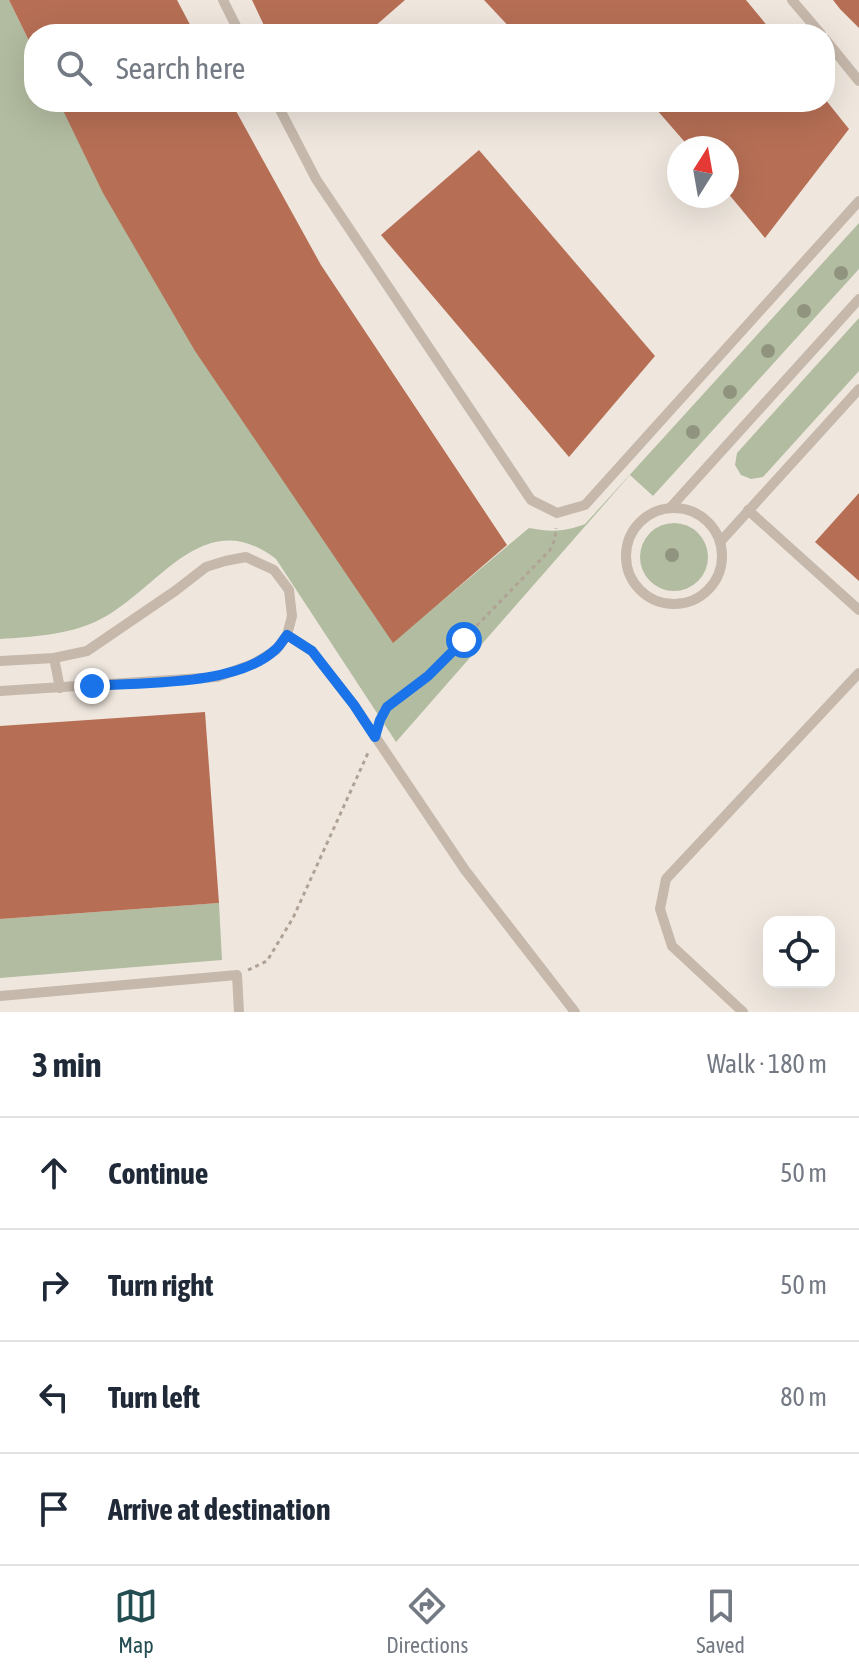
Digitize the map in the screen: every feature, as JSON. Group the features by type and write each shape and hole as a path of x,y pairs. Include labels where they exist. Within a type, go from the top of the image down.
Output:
{"lane":[{"path":"223,0 235,24"},
{"path":"792,0 812,24"},
{"path":"835,51 859,81"},
{"path":"281,112 316,179 531,500 557,513 585,505 859,201"},
{"path":"670,508 859,299"},
{"path":"721,541 859,389"},
{"path":"670,508 686,509 700,515 712,526 721,541 723,557 720,574 699,599 666,605 638,589 626,562 626,546 642,520 670,508"},
{"path":"748,510 859,610"},
{"path":"0,661 54,658 87,651 206,567 246,557 274,570 289,590 292,616 287,635 276,650 253,664 217,677 0,691"},
{"path":"287,635 312,651 354,705 465,870 575,1012"},
{"path":"54,658 60,688"},
{"path":"743,1012 672,946 660,909 666,879 859,673"},
{"path":"0,996 237,975 239,1012"}],"path":[{"path":"237,975 267,961 293,918 387,707 428,676 550,550 555,539 557,513"}],"green space":[{"path":"0,0 9,0 24,31 24,112 65,112 393,642 529,528 557,530 585,524 859,223 859,269 653,496 630,475 396,742 276,559 250,544 225,541 203,546 182,558 119,608 86,626 0,639"},
{"path":"859,318 859,371 763,477 751,479 741,475 735,465 737,453"},
{"path":"674,523 698,533 708,557 698,581 674,591 650,581 640,557 650,533"},
{"path":"219,903 222,960 0,978 0,919"}],"building":[{"path":"9,0 177,0 190,24 24,24 24,31"},
{"path":"252,0 405,0 377,24 263,24"},
{"path":"484,0 746,0 766,24 507,24"},
{"path":"833,0 859,0 859,28 840,9"},
{"path":"64,112 237,112 321,265 507,545 393,643 195,351 103,193"},
{"path":"659,112 835,112 849,129 765,238 739,207 739,136 680,136"},
{"path":"479,150 655,356 569,457 381,235"},
{"path":"859,493 859,581 815,542"},
{"path":"205,712 219,903 0,919 0,726"}],"route":[{"path":"92,686 217,677 253,664 276,650 287,635 312,651 375,737 387,707 428,676 464,640"}]}
